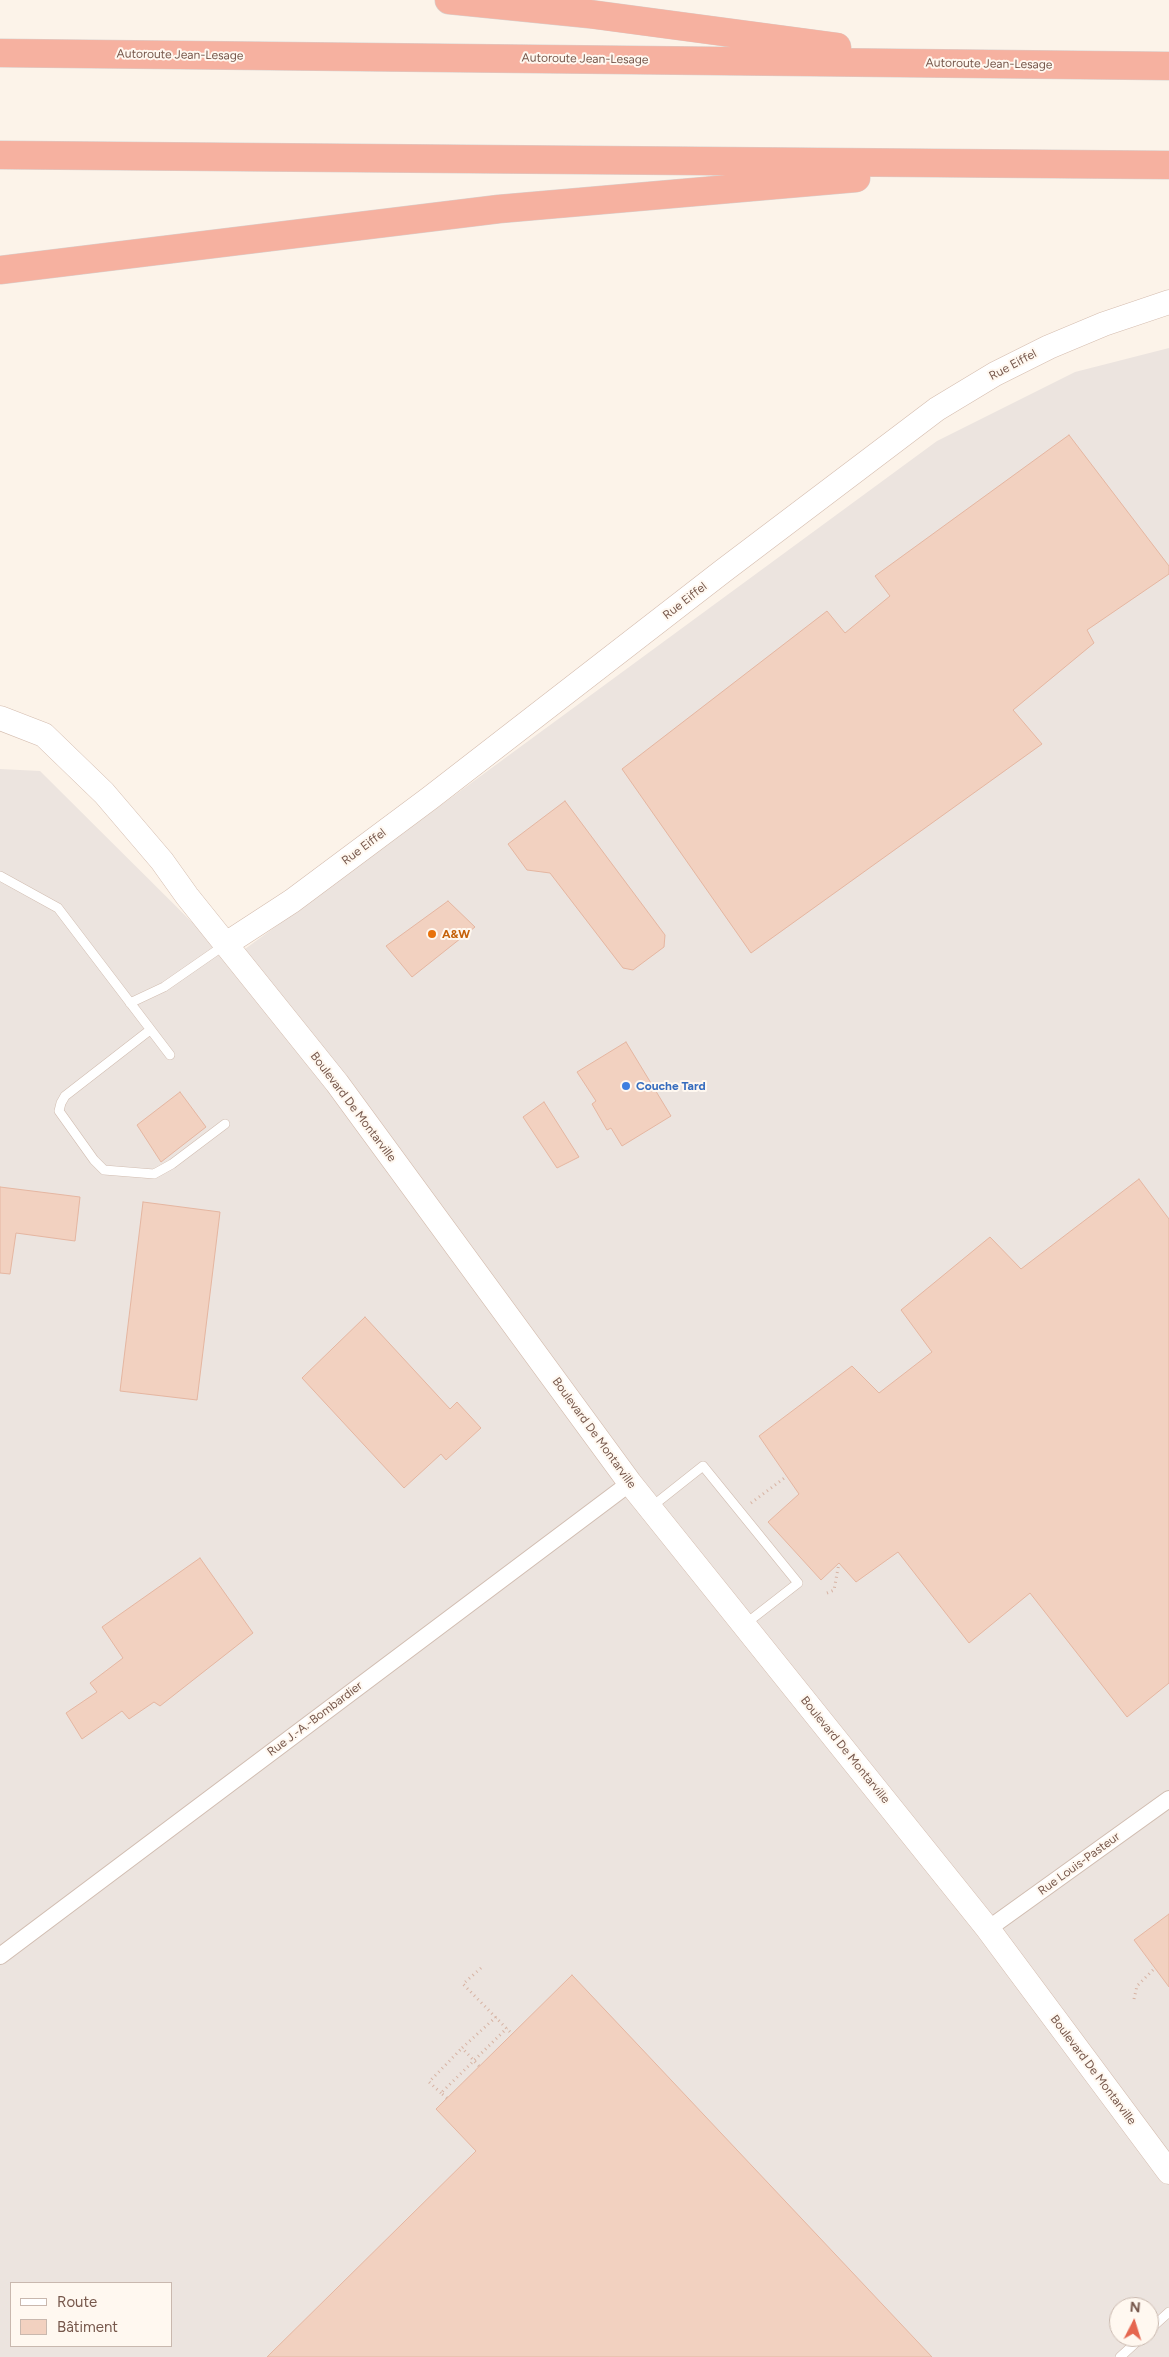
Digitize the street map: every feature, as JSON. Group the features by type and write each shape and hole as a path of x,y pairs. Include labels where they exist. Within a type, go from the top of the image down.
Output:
{"highway":[{"path":"449,0 589,14 960,64"},
{"name":"Autoroute Jean-Lesage","path":"0,53 1169,66"},
{"path":"0,155 1169,165"},
{"path":"0,270 372,223 500,209 1027,164"}],"street":[{"name":"Rue Eiffel","path":"226,944 292,901 376,838 938,409 994,374 1049,347 1104,324 1169,302"},
{"name":"Boulevard De Montarville","path":"0,718 44,736 104,793 162,861 338,1083 630,1483 988,1929 1169,2172"},
{"name":"Rue J.-A.-Bombardier","path":"0,1956 630,1483"},
{"name":"Rue Louis-Pasteur","path":"988,1929 1169,1799"}],"lane":[{"path":"0,876 58,908 170,1055"},
{"path":"130,1003 164,987 226,944"},
{"path":"150,1030 65,1096 61,1103 59,1111 94,1160 104,1170 154,1174 172,1164 225,1124"},
{"path":"650,1508 703,1466 798,1583 744,1625"},
{"path":"1159,2321 1169,2312"},
{"path":"1120,2357 1131,2347"}],"path":[{"path":"740,1511 787,1476"},
{"path":"827,1594 834,1590 839,1564"},
{"path":"481,1968 463,1984 512,2034"},
{"path":"1134,1999 1138,1986 1155,1968"},
{"path":"447,2098 429,2082 496,2017"},
{"path":"441,2093 507,2028"},
{"path":"462,2048 479,2066"}],"shaded area":[{"path":"1169,348 1169,2357 0,2357 0,769 40,771 230,960 937,441 1075,372"}],"building":[{"path":"1069,435 1169,566 1169,574 1087,630 1094,643 1013,710 1042,744 751,953 622,769 827,611 845,633 890,596 875,576"},
{"path":"565,801 665,935 664,947 633,970 623,968 550,873 527,870 508,844"},
{"path":"448,901 475,927 412,977 386,946"},
{"path":"626,1042 671,1116 622,1146 611,1128 607,1130 592,1104 596,1101 577,1072"},
{"path":"180,1092 206,1127 161,1162 137,1125"},
{"path":"544,1102 579,1157 557,1168 523,1117"},
{"path":"1139,1179 1169,1219 1169,1683 1127,1717 1030,1593 969,1643 898,1552 856,1582 839,1563 821,1580 768,1522 799,1494 759,1436 852,1366 879,1393 932,1352 901,1310 990,1237 1021,1269"},
{"path":"0,1187 80,1197 75,1241 16,1233 10,1274 0,1273"},
{"path":"143,1202 220,1212 197,1400 120,1391"},
{"path":"365,1317 450,1409 457,1402 481,1428 446,1460 441,1454 404,1488 302,1378"},
{"path":"200,1558 253,1633 160,1706 154,1702 129,1719 122,1711 82,1739 66,1713 97,1692 90,1683 123,1658 102,1627"},
{"path":"1169,1914 1169,1987 1134,1940"},
{"path":"572,1975 932,2357 267,2357 476,2151 436,2109"}],"place":[{"name":"A&W","path":"432,934"},
{"name":"Couche Tard","path":"626,1086"}]}
